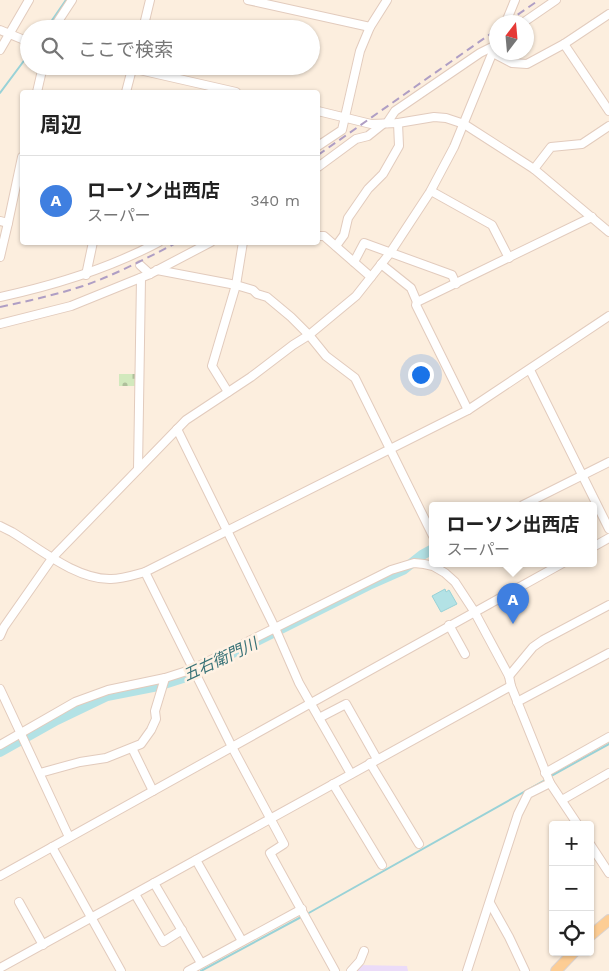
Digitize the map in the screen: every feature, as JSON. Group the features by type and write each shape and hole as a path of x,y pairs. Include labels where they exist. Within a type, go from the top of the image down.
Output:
{"main road":[{"path":"594,933 609,920"},
{"path":"556,971 570,956"}],"street":[{"path":"0,50 29,0"},
{"path":"59,20 72,0"},
{"path":"145,20 150,0"},
{"path":"248,0 370,28"},
{"path":"320,145 342,130 360,51 370,28 387,0"},
{"path":"509,15 515,0"},
{"path":"534,15 556,0"},
{"path":"506,60 512,63 527,64 564,44 609,14"},
{"path":"0,30 20,38"},
{"path":"564,44 609,111"},
{"path":"320,166 356,139 368,136 385,123 395,111 489,48"},
{"path":"0,636 2,627 53,558 186,420 251,377 292,345 309,336 356,296 390,253 431,191 454,147 491,60"},
{"path":"37,90 41,75"},
{"path":"127,90 132,75"},
{"path":"164,75 228,90"},
{"path":"320,111 370,124 398,123 434,117 446,118 464,124 534,169 608,230"},
{"path":"336,246 344,235 348,218 368,189 383,174 399,146 398,123"},
{"path":"534,169 551,147 582,144 609,126"},
{"path":"0,256 4,222 20,164"},
{"path":"431,191 492,225 509,258"},
{"path":"417,302 592,216"},
{"path":"320,236 324,236 371,277"},
{"path":"354,262 364,243 452,275 456,284"},
{"path":"86,275 92,245"},
{"path":"0,297 38,289 136,261 155,245"},
{"path":"0,324 71,306 141,278 205,245"},
{"path":"228,392 212,366 236,285 243,245"},
{"path":"136,261 154,272 236,285 253,290 257,294 267,297 291,317 326,356 355,378 429,528"},
{"path":"382,264 411,288 417,302 416,305 468,410"},
{"path":"138,469 141,278"},
{"path":"0,526 82,574 96,578 120,579 145,572 468,410 609,316"},
{"path":"530,370 595,502"},
{"path":"177,429 299,683 351,774"},
{"path":"529,502 609,462"},
{"path":"597,505 609,529"},
{"path":"597,544 609,538"},
{"path":"0,746 75,702 91,695 165,678 193,669 392,570 414,563 429,564"},
{"path":"438,567 455,582 474,611 502,662 550,783 575,821"},
{"path":"0,876 556,567"},
{"path":"145,572 232,747 284,844 270,853 335,971"},
{"path":"509,676 533,647 609,605"},
{"path":"449,626 465,654"},
{"path":"517,702 609,653"},
{"path":"502,662 510,664 520,663"},
{"path":"40,773 80,762 106,758 141,744 156,719 156,711 165,678"},
{"path":"0,968 511,686"},
{"path":"0,690 70,837"},
{"path":"319,718 346,704 373,761 419,844"},
{"path":"545,772 609,737"},
{"path":"132,748 153,791"},
{"path":"562,800 609,773"},
{"path":"467,971 518,814 528,794 550,783"},
{"path":"333,784 382,865"},
{"path":"52,847 121,971"},
{"path":"594,850 609,874"},
{"path":"196,860 242,941"},
{"path":"154,884 202,963"},
{"path":"135,894 163,942 182,930"},
{"path":"19,902 43,945"},
{"path":"490,903 525,971"},
{"path":"188,971 302,909"},
{"path":"350,971 360,961 364,951"}],"shaded area":[{"path":"358,965 407,966 408,971 352,971"}],"green space":[{"path":"119,374 137,374 137,386 119,386"}],"water":[{"path":"445,589 446,592 449,590 457,604 441,612 432,596"}],"waterway":[{"path":"52,20 66,0"},
{"path":"0,93 20,66"},
{"name":"五右衛門川","path":"0,752 57,720 107,696 158,686 183,678 369,585 403,570 429,551"},
{"path":"551,776 609,744"},
{"path":"307,914 547,779"},
{"path":"201,971 303,916"}],"railway":[{"path":"517,15 539,0"},
{"path":"320,154 489,35"},
{"path":"0,307 52,295 95,282 172,245"}],"place":[{"name":"ローソン出西店","path":"513,624"}]}
